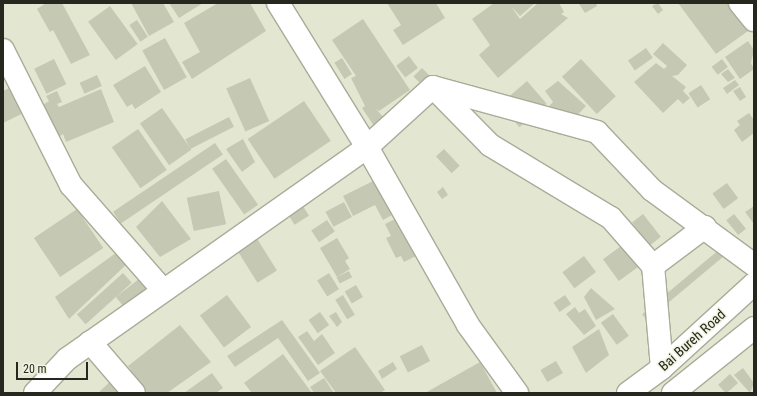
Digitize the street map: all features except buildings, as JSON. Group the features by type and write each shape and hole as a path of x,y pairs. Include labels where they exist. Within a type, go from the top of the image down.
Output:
{"main road":[{"path":"278,3 367,147 468,325 517,393"},
{"path":"740,3 754,20"},
{"path":"3,50 71,186 162,289"},
{"path":"35,393 67,359 162,289 367,147 433,87"},
{"path":"433,87 597,132 652,190 705,227 754,265"},
{"path":"433,87 490,145 611,218 653,266 662,368"},
{"path":"653,266 705,227"},
{"name":"Bai Bureh Road","path":"628,393 662,368 754,284"},
{"name":"Bai Bureh Road","path":"673,393 754,328"},
{"path":"90,342 134,393"}]}
